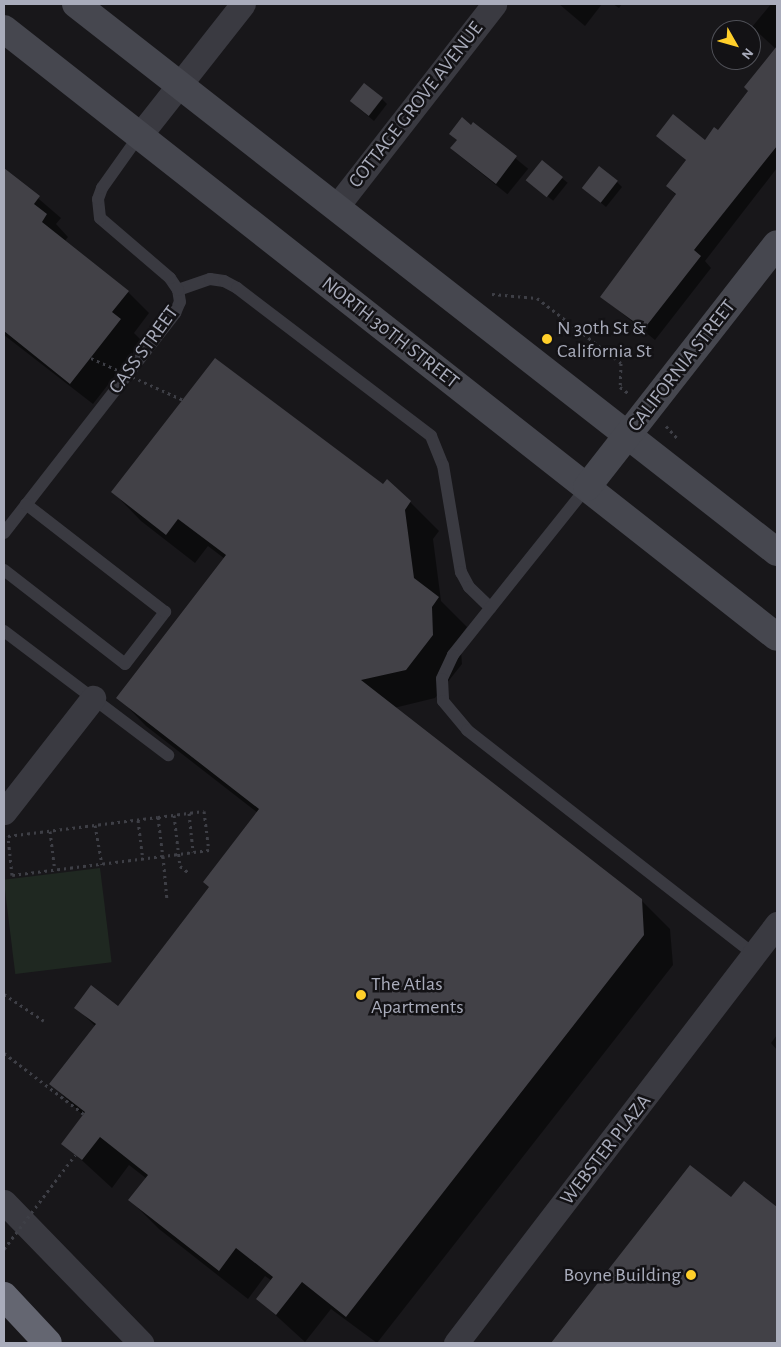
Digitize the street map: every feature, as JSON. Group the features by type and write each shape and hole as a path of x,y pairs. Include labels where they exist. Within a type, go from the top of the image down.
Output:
{"highway":[{"path":"4,1296 48,1343"}],"main road":[{"path":"76,4 629,434 777,552"},
{"name":"NORTH 30TH STREET","path":"4,29 777,637"},
{"name":"CALIFORNIA STREET","path":"587,487 777,244"}],"street":[{"name":"CASS STREET","path":"139,136 243,4"},
{"name":"COTTAGE GROVE AVENUE","path":"337,206 494,4"},
{"path":"4,812 93,698"},
{"name":"WEBSTER PLAZA","path":"456,1343 766,952 777,924"},
{"path":"4,1202 142,1343"}],"lane":[{"name":"CASS STREET","path":"4,533 175,313 180,302 178,290 170,278 100,218 98,199 102,188 139,136"},
{"path":"178,290 210,279 224,281 237,288 431,436 443,464 461,572 469,587 490,608"},
{"path":"587,487 446,666 442,691 447,709 467,730 766,952"},
{"path":"4,570 125,664 165,612 26,504"},
{"path":"4,631 168,755"}],"path":[{"path":"91,358 183,400"},
{"path":"204,812 209,850 12,875 8,836 189,813 204,812"},
{"path":"189,813 193,852"},
{"path":"174,816 180,866 189,873"},
{"path":"158,817 166,900"},
{"path":"138,820 142,858"},
{"path":"95,825 102,864"},
{"path":"50,831 56,870"},
{"path":"4,994 44,1021"},
{"path":"4,1053 85,1115"},
{"path":"4,1249 75,1154"}],"shaded area":[{"path":"100,868 112,962 15,974 4,880"}],"building":[{"path":"777,46 777,146 694,250 701,256 644,329 600,297 676,194 666,186 686,160 656,136 673,114 705,140 714,127 718,130 748,91 744,87 758,70 761,70 761,66"},
{"path":"364,83 383,98 369,116 350,101"},
{"path":"462,117 471,125 473,122 517,156 496,184 450,148 457,140 449,134"},
{"path":"542,160 563,177 547,197 526,180"},
{"path":"599,166 618,181 601,203 582,188"},
{"path":"4,168 40,196 34,204 47,214 42,222 129,291 112,312 121,319 70,384 4,331"},
{"name":"The Atlas Apartments","path":"215,358 383,484 387,479 411,501 405,510 414,578 439,597 432,607 433,635 406,670 361,680 642,899 644,935 346,1317 302,1282 276,1315 256,1299 273,1277 236,1248 219,1271 128,1200 148,1175 100,1137 82,1160 61,1144 85,1112 49,1084 96,1024 74,1008 91,985 118,1006 209,887 203,882 259,809 116,698 226,555 178,519 166,535 111,492"},
{"name":"Boyne Building","path":"690,1165 731,1197 744,1181 777,1207 777,1343 551,1343"}],"place":[{"name":"N 30th St & California St","path":"547,339"},
{"name":"The Atlas Apartments","path":"361,995"},
{"name":"Boyne Building","path":"691,1275"}]}
